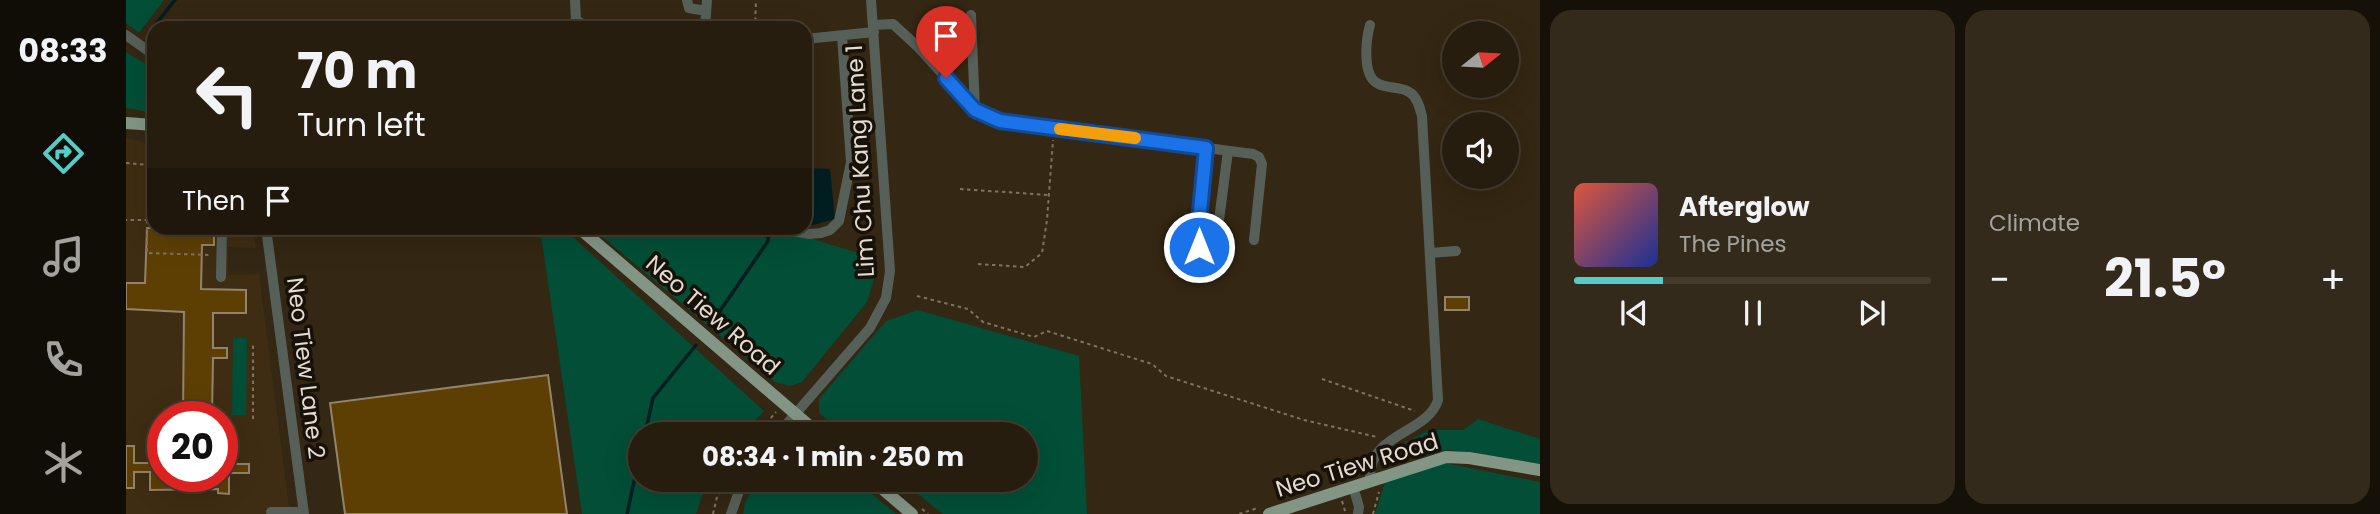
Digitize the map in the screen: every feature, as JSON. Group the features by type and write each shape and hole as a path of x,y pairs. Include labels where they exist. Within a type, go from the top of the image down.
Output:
{"main road":[{"path":"126,123 147,124"},
{"name":"Neo Tiew Road","path":"587,235 805,422"},
{"name":"Neo Tiew Road","path":"1269,514 1446,457 1469,458 1540,470"},
{"path":"886,492 912,514"}],"street":[{"path":"575,0 578,21"},
{"path":"687,0 689,8 706,5"},
{"name":"Lim Chu Kang Lane 1","path":"787,422 870,328 886,298 890,271 872,0"},
{"path":"971,15 975,110"},
{"path":"812,38 842,36 893,24 917,46 975,110 1000,121 1253,154 1260,160 1254,240"},
{"path":"1370,25 1365,43 1370,77 1376,83 1408,91 1414,96 1422,116 1438,400 1429,415 1390,440 1372,463 1376,479"},
{"path":"126,35 147,50"},
{"path":"812,234 835,227 839,221 851,162 842,36"},
{"path":"1206,148 1197,243 1206,250 1210,250 1216,243 1228,150"},
{"path":"221,277 222,235"},
{"name":"Neo Tiew Lane 2","path":"267,235 303,513"},
{"path":"1430,253 1456,251"},
{"path":"1353,486 1359,507 1358,514"},
{"path":"731,514 739,492"},
{"path":"271,512 303,513"}],"path":[{"path":"755,21 756,0"},
{"path":"978,264 1025,267 1042,253 1054,128"},
{"path":"126,163 147,165"},
{"path":"960,189 1049,195"},
{"path":"126,220 147,220 147,253 221,256"},
{"path":"917,296 968,309 983,323 1034,337 1047,331 1153,364 1166,376 1178,380 1304,420 1390,440"},
{"path":"253,342 253,419"},
{"path":"1322,379 1429,415"},
{"path":"767,422 783,403"},
{"path":"1373,514 1376,479"},
{"path":"713,514 721,492"}],"shaded area":[{"path":"126,138 147,143 147,235 254,235 256,248 228,247 228,275 259,274 290,514 126,514"}],"green space":[{"path":"126,0 164,0 139,33 126,23"},
{"path":"126,52 147,65 147,112 126,108"},
{"path":"541,235 571,235 764,411 754,422 628,422 628,492 703,492 696,514 582,514"},
{"path":"600,235 800,235 871,257 875,276 867,302 802,382 790,386 775,382"},
{"path":"918,310 1079,356 1087,514 943,514 915,492 1038,492 1038,422 830,422 819,413 819,399 886,321"},
{"path":"233,338 247,338 246,415 238,415 238,401 232,401"},
{"path":"1478,419 1540,439 1540,464 1446,450 1422,457 1397,447 1429,430 1463,430"},
{"path":"1445,463 1540,482 1540,514 1375,514 1385,482"},
{"path":"751,492 869,492 896,514 743,514"}],"water":[{"path":"812,168 830,169 835,219 813,225"}],"building":[{"path":"147,228 147,235 214,235 214,245 202,245 201,289 246,290 246,313 213,313 213,348 227,348 227,358 213,358 212,401 183,401 184,312 126,309 126,283 145,283"},
{"path":"1445,297 1469,297 1469,310 1445,310"},
{"path":"548,375 567,514 345,514 330,403"},
{"path":"126,446 134,446 134,463 147,463 147,472 134,472 134,488 126,488"},
{"path":"238,464 249,464 249,473 238,473"}],"waterway":[{"path":"158,21 175,0"},
{"path":"711,324 768,241 768,235"},
{"path":"648,422 653,398 696,345"},
{"path":"627,514 632,492"}],"slow traffic":[{"path":"1060,129 1135,138"}],"route":[{"path":"946,78 975,110 1000,121 1206,148 1197,243 1199,247"}]}
